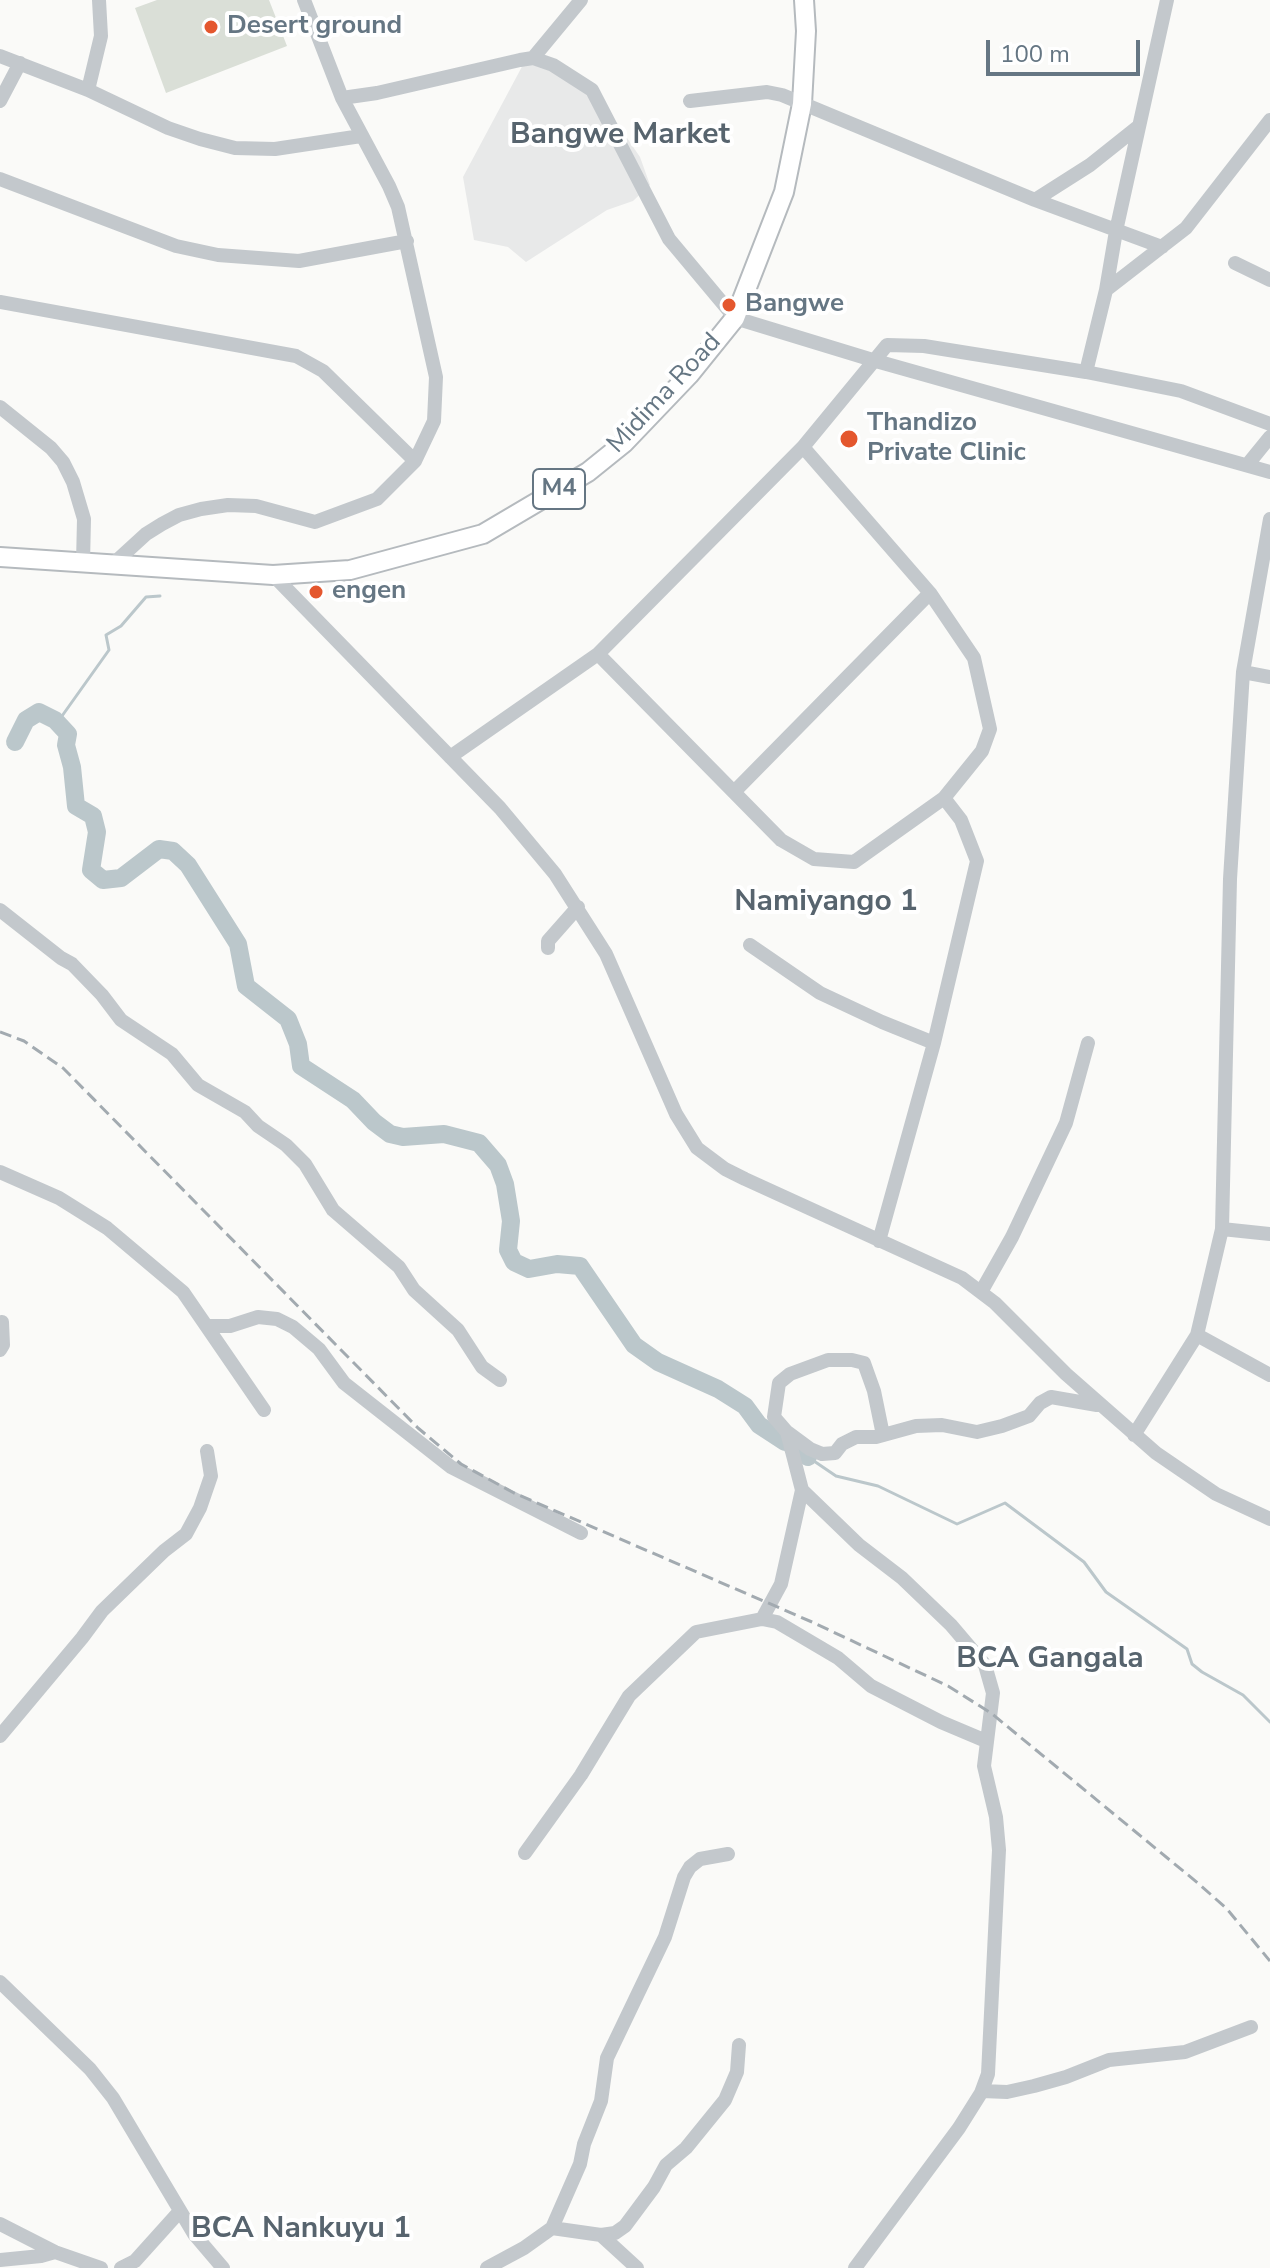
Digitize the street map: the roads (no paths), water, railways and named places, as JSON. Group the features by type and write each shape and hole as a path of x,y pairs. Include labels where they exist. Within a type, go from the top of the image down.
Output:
{"main road":[{"name":"Midima Road","path":"0,557 273,575 350,570 483,534 588,472 624,443 689,375 735,318 784,192 802,104 806,31 804,0"}],"street":[{"path":"88,90 101,36 99,0"},
{"path":"111,566 146,534 179,515 228,505 256,506 315,522 377,499 415,461 434,421 436,377 407,241 389,186 342,98 304,0"},
{"path":"533,58 581,0"},
{"path":"1086,372 1167,0"},
{"path":"0,56 88,90 168,128 235,148 275,149 361,136"},
{"path":"342,98 533,58 553,65 592,90 669,239 735,318 1270,472"},
{"path":"0,101 20,63"},
{"path":"690,101 767,92 782,95 1035,200 1162,247"},
{"path":"1106,290 1186,228 1270,120"},
{"path":"1035,200 1090,165 1139,126"},
{"path":"0,179 176,246 218,255 299,261 407,241"},
{"path":"1235,263 1270,280"},
{"path":"0,302 296,356 323,371 415,461"},
{"path":"450,757 598,654 803,447 887,345 924,346 1181,391 1270,424"},
{"path":"0,407 43,440 63,462 73,482 84,519 83,563"},
{"path":"1248,464 1270,437"},
{"path":"598,654 781,840 814,859 854,862 944,798 982,751 990,729 974,658 930,593 803,447"},
{"path":"1134,1435 1197,1335 1222,1229 1230,879 1243,672 1270,519"},
{"path":"273,575 529,840 578,907 606,954 676,1114 697,1148 725,1169 745,1179 952,1273 981,1292 1101,1406 1183,1473 1216,1494 1270,1519"},
{"path":"734,792 930,593"},
{"path":"1243,672 1270,677"},
{"path":"879,1241 934,1043 977,861 961,820 944,798"},
{"path":"548,948 548,941 578,907"},
{"path":"0,910 72,964 121,1020 172,1054 198,1085 245,1112 258,1126 286,1145 305,1164 333,1210 399,1267 414,1290 458,1330 482,1367 500,1380"},
{"path":"750,945 820,993 934,1043"},
{"path":"981,1292 1012,1237 1066,1123 1088,1043"},
{"path":"0,1172 59,1198 107,1228 183,1292 264,1410"},
{"path":"1222,1229 1270,1234"},
{"path":"207,1326 230,1326 259,1317 277,1319 293,1327 319,1349 344,1383 451,1467 581,1533"},
{"path":"0,1350 3,1345 2,1322"},
{"path":"1197,1335 1270,1375"},
{"path":"883,1435 869,1371 864,1363 842,1359 816,1364 790,1374 779,1383 774,1417 787,1432 822,1454 835,1453 842,1444 856,1437 883,1435 929,1424 977,1432 1002,1426 1029,1416 1040,1403 1051,1397 1101,1406"},
{"path":"762,1619 781,1584 802,1490 787,1432"},
{"path":"0,1736 102,1611 186,1534 200,1508 211,1476 207,1451"},
{"path":"802,1490 859,1545 902,1578 973,1649 985,1665 993,1693 984,1766 996,1817 999,1850 990,2061 982,2091 959,2128 855,2268"},
{"path":"525,1853 560,1800 581,1775 629,1696 696,1632 762,1619 777,1622 838,1658 871,1686 986,1741"},
{"path":"487,2268 552,2228 580,2164 584,2144 601,2101 609,2052 665,1937 684,1877 700,1859 728,1854"},
{"path":"0,1982 90,2069 113,2098 194,2234 223,2268"},
{"path":"982,2091 1007,2092 1034,2086 1109,2060 1185,2052 1251,2027"},
{"path":"552,2228 601,2235 615,2233 625,2226 664,2168 686,2148 725,2100 737,2072 739,2045"},
{"path":"121,2268 135,2261 180,2211"},
{"path":"0,2224 55,2252 99,2268"},
{"path":"601,2235 637,2268"},
{"path":"0,2260 55,2252"}],"waterway":[{"path":"57,723 109,650 106,635 121,626 146,597 160,596"},
{"path":"15,742 26,720 39,712 55,720 68,734 66,745 76,806 93,816 97,832 91,870 103,880 121,878 159,849 173,851 188,865 238,944 246,986 288,1019 298,1044 301,1066 353,1100 390,1134 403,1137 444,1134 479,1143 498,1165 505,1184 511,1221 508,1250 514,1262 529,1269 557,1264 580,1266 634,1345 658,1362 718,1389 745,1406 759,1425 785,1442"},
{"path":"793,1448 808,1457"},
{"path":"808,1457 836,1476 878,1486 957,1524 1005,1503 1084,1562 1106,1592 1187,1649 1192,1664 1243,1695 1270,1722"}],"railway":[{"path":"0,1032 24,1041 63,1068 418,1428 461,1464 514,1493 812,1622 948,1686 991,1713 1199,1884 1227,1909 1270,1961"}],"place":[{"name":"Desert ground","path":"211,27"},
{"name":"Bangwe","path":"729,305"},
{"name":"Thandizo Private Clinic","path":"849,439"},
{"name":"engen","path":"316,592"}],"district":[{"name":"Bangwe Market","path":"620,136"},
{"name":"Namiyango 1","path":"826,903"},
{"name":"BCA Gangala","path":"1050,1660"},
{"name":"BCA Nankuyu 1","path":"301,2230"}]}
